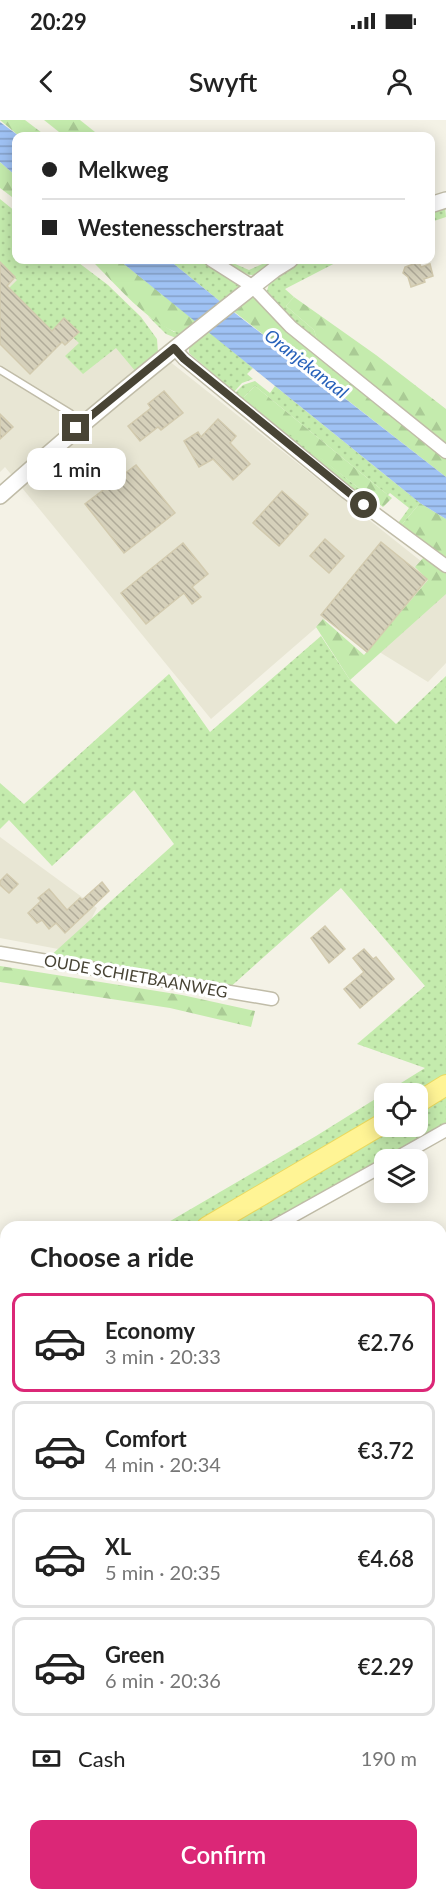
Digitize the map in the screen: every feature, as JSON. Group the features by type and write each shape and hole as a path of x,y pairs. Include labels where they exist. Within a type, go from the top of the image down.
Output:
{"main road":[{"path":"428,1096 446,1085"},
{"path":"217,1221 374,1129"}],"street":[{"path":"216,264 446,452"},
{"path":"0,496 80,425 174,348 284,264"},
{"path":"174,348 184,359 346,492 446,566"},
{"name":"OUDE SCHIETBAANWEG","path":"0,953 272,999"},
{"path":"412,1149 446,1130"},
{"path":"284,1221 374,1171"}],"lane":[{"path":"0,370 70,413 80,425"}],"shaded area":[{"path":"0,226 12,252 12,264 47,264 446,581 446,663 428,682 326,619 211,719 5,467 0,472"},
{"path":"0,837 97,908 74,952 0,938"}],"green space":[{"path":"0,120 25,120 41,132 14,132"},
{"path":"44,120 80,120 95,132 59,132"},
{"path":"0,162 12,172 12,197 0,188"},
{"path":"0,199 12,209 12,264 80,264 108,285 141,317 157,339 158,353 136,372 116,348 83,374 65,356 79,343 67,332 56,343 6,291 17,280 0,263"},
{"path":"445,206 446,217 435,221 435,209"},
{"path":"95,264 124,264 197,322 180,333 169,329 145,313"},
{"path":"174,264 210,264 235,280 239,285 239,290 222,303"},
{"path":"226,264 235,264 249,270 262,264 270,264 254,275 249,275"},
{"path":"296,264 333,264 285,289 294,297 286,306 314,330 319,345 303,332 267,291 270,280"},
{"path":"252,295 446,455 446,477 232,310"},
{"path":"294,297 376,355 446,409 446,446 319,346 314,330 286,306"},
{"path":"148,316 174,332 186,331 176,338 166,334"},
{"path":"207,330 253,368 247,374 253,379 242,383 234,392 189,353 189,345"},
{"path":"255,381 270,393 275,386 420,503 399,528 396,526 409,508 390,493 388,495 255,386 244,397 380,505 376,511 235,393 243,385"},
{"path":"255,386 392,498 383,507 243,398"},
{"path":"420,503 446,519 446,561 399,528"},
{"path":"425,556 446,570 446,594 350,680 316,627 323,619 364,655 428,580 415,567"},
{"path":"321,636 350,680 396,724 446,676 446,1075 428,1086 428,1083 401,1083 425,1068 357,1044 425,986 341,888 227,990 48,958 174,844 134,790 52,866 9,820 0,829 0,783 24,804 169,674 210,732"},
{"path":"0,966 182,995 255,1011 251,1027 170,1008 0,982"},
{"path":"446,1096 446,1126 428,1136 428,1107"},
{"path":"374,1100 374,1120 203,1221 170,1221"},
{"path":"377,1137 427,1137 406,1149 374,1149 374,1166 278,1221 235,1221"}],"water":[{"path":"0,122 14,132 12,172 0,162"},
{"path":"124,264 174,264 446,477 446,519 420,503"}],"building":[{"path":"0,262 15,277 7,286 52,331 64,318 79,332 65,345 62,342 30,374 0,344"},
{"path":"413,264 420,264 421,267 430,264 433,276 411,287 408,277 403,273 405,267"},
{"path":"164,391 183,413 161,430 158,427 140,441 128,426 151,408 148,404"},
{"path":"0,414 13,427 0,439"},
{"path":"218,419 236,436 230,443 250,464 233,480 213,459 199,467 184,441 198,432 201,437"},
{"path":"136,465 175,513 124,553 85,504"},
{"path":"282,491 308,514 279,546 253,523"},
{"path":"325,539 344,556 329,573 310,556"},
{"path":"381,542 427,579 367,652 321,615"},
{"path":"183,543 208,574 192,587 201,597 192,604 184,593 146,624 121,593"},
{"path":"7,874 18,884 9,893 0,885 0,881"},
{"path":"102,882 109,891 65,933 56,923 49,929 42,920 37,923 28,913 41,901 38,898 49,889 67,910"},
{"path":"325,926 345,949 329,963 311,938"},
{"path":"364,949 373,959 376,957 394,979 360,1008 344,989 364,972 353,958"}],"route":[{"path":"76,428 174,348 184,359 364,505"}],"water label":[{"name":"Oranjekanaal","path":"306,364"}]}
